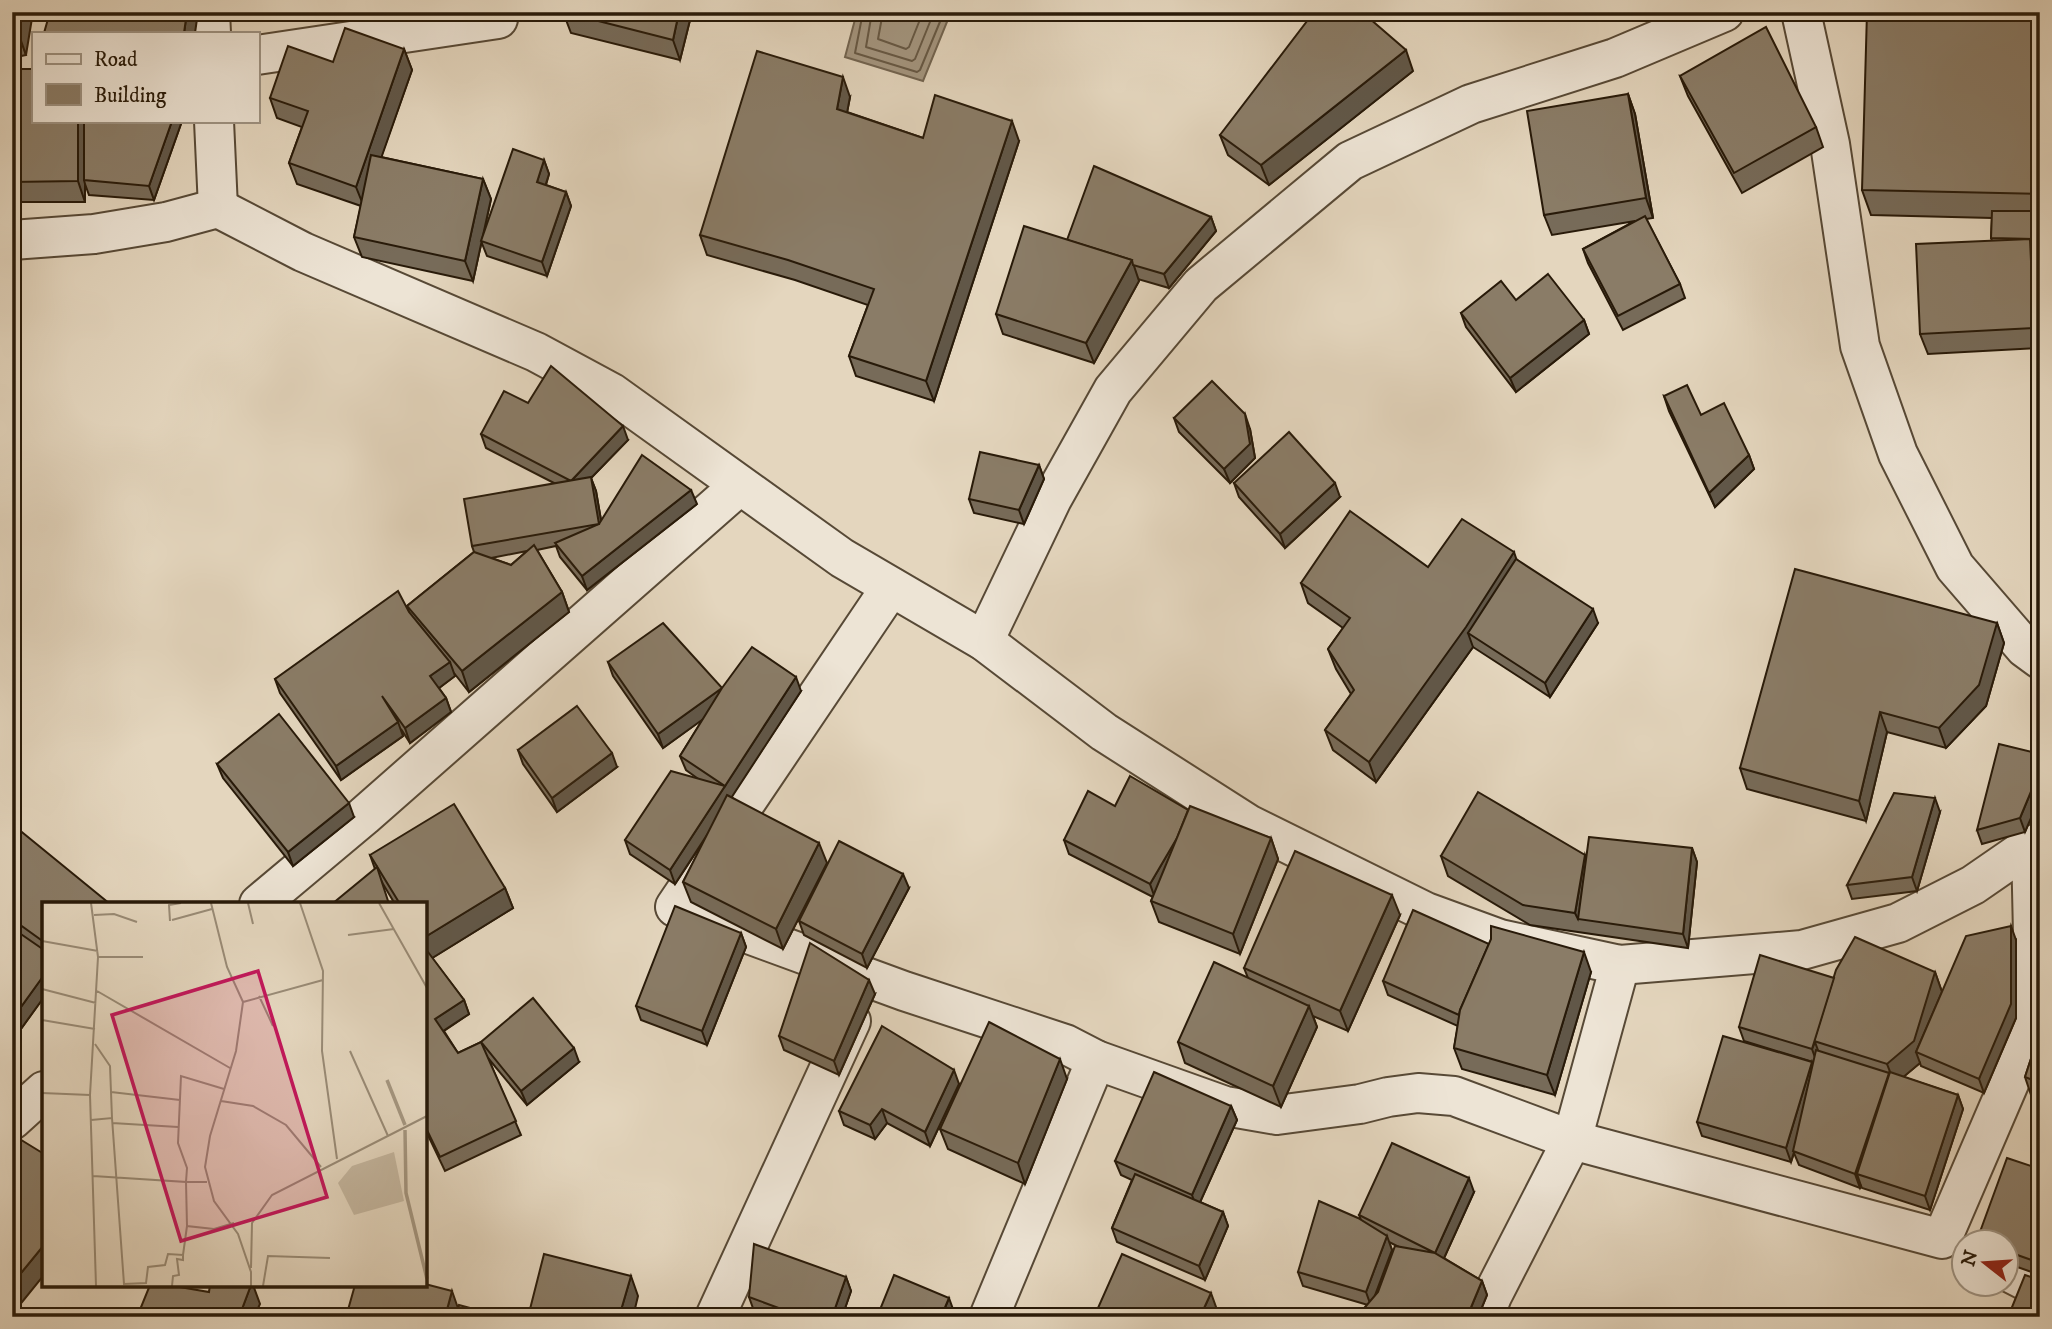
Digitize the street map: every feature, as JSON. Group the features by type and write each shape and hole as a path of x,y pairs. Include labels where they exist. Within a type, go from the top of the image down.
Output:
{"street":[{"path":"210,12 211,32"},
{"path":"984,641 1052,499 1113,390 1201,285 1350,161 1471,104 1615,58 1724,12"},
{"path":"1801,12 1830,144 1860,346 1898,454 1955,567 2025,648 2040,659"},
{"path":"259,55 498,19"},
{"path":"214,122 218,208"},
{"path":"12,240 94,234 166,222 218,208 303,252 547,358 612,393 842,558 984,641 1104,732 1248,824 1426,912 1500,939 1620,965 1802,950 1898,923 1973,884 2035,844"},
{"path":"261,902 365,817 739,486"},
{"path":"891,587 674,907 1065,1044 1096,1060 1225,1106 1277,1115 1418,1093 1454,1096 1572,1140 1951,1244"},
{"path":"1959,1228 2035,1023 2035,844"},
{"path":"1484,1317 1492,1296 1572,1140 1620,965"},
{"path":"715,1317 871,978"},
{"path":"989,1317 1096,1060"},
{"path":"12,1120 42,1093"},
{"path":"2021,1278 2040,1288"}],"water":[{"path":"857,12 951,12 923,81 845,57"}],"building":[{"path":"12,12 22,12 19,35 12,36"},
{"path":"50,12 187,12 184,32 44,32"},
{"path":"563,12 679,12 673,40"},
{"path":"1314,12 1362,12 1406,50 1261,165 1220,135"},
{"path":"1867,12 2040,12 2040,194 1862,190"},
{"path":"1766,27 1816,127 1734,173 1680,76"},
{"path":"345,28 404,49 356,187 289,163 308,111 270,98 288,46 333,62"},
{"path":"757,51 843,77 837,109 923,138 935,95 1012,121 926,381 849,356 874,289 788,260 700,235"},
{"path":"12,69 32,69 32,122 78,122 78,181 12,182"},
{"path":"1628,94 1646,198 1544,215 1527,111"},
{"path":"84,122 172,122 149,186 84,180"},
{"path":"513,149 544,160 537,182 566,192 542,262 481,241"},
{"path":"371,155 483,179 465,261 354,237"},
{"path":"1094,166 1211,217 1164,274 1133,265 1132,260 1067,240"},
{"path":"1992,211 2040,211 2040,239 1991,238"},
{"path":"1645,216 1680,284 1618,316 1583,249"},
{"path":"1024,226 1132,260 1086,343 996,314"},
{"path":"2030,239 2034,328 1920,334 1916,244"},
{"path":"1548,274 1584,320 1510,378 1461,313 1501,281 1516,300"},
{"path":"551,366 623,426 571,481 481,434 504,391 528,403"},
{"path":"1212,381 1245,414 1250,444 1224,469 1174,418"},
{"path":"1687,385 1701,415 1724,403 1749,455 1709,493 1664,396"},
{"path":"1289,432 1335,483 1280,534 1234,483"},
{"path":"980,452 1039,465 1019,510 969,499"},
{"path":"642,455 691,490 582,576 555,543 599,524"},
{"path":"591,477 599,524 472,546 464,499"},
{"path":"1350,511 1428,567 1462,519 1514,552 1466,627 1369,762 1325,730 1354,690 1328,649 1350,618 1301,583"},
{"path":"534,545 562,592 462,671 407,606 474,552 511,565"},
{"path":"1516,559 1593,609 1545,683 1468,633"},
{"path":"1795,569 1997,623 1979,685 1939,728 1880,712 1859,801 1740,768"},
{"path":"398,591 409,612 450,662 430,676 446,698 405,728 382,696 398,722 336,766 275,679"},
{"path":"663,623 722,688 658,734 608,662"},
{"path":"752,647 796,677 725,786 680,756 722,688"},
{"path":"577,706 612,753 552,798 518,750"},
{"path":"279,714 349,803 288,852 217,764"},
{"path":"1999,744 2040,754 2040,770 2020,818 1977,830"},
{"path":"671,771 725,786 670,870 625,840"},
{"path":"1130,776 1188,810 1177,838 1150,884 1064,840 1088,791 1115,806"},
{"path":"1478,792 1585,855 1575,913 1523,905 1441,856"},
{"path":"1894,793 1935,798 1912,877 1847,885"},
{"path":"727,795 819,843 776,929 683,882"},
{"path":"454,804 505,888 427,936 427,902 399,902 370,855"},
{"path":"1190,806 1271,838 1233,934 1151,901"},
{"path":"12,824 108,902 42,902 42,941 12,919"},
{"path":"1589,837 1692,848 1683,934 1578,919"},
{"path":"839,841 903,874 862,954 799,921"},
{"path":"1295,851 1392,895 1340,1011 1244,968"},
{"path":"377,867 388,902 334,902"},
{"path":"675,906 741,933 702,1031 636,1006"},
{"path":"1413,910 1489,944 1459,1015 1383,981"},
{"path":"1491,926 1584,952 1547,1075 1454,1048 1460,1010 1491,939"},
{"path":"2011,926 2011,1004 1979,1079 1916,1052 1966,936"},
{"path":"15,930 42,949 42,978 13,1018 12,935"},
{"path":"1855,937 1935,972 1914,1041 1887,1064 1814,1041 1836,970"},
{"path":"810,943 869,980 834,1061 779,1036"},
{"path":"427,951 464,1000 435,1019 458,1053 481,1042 516,1121 440,1157 427,1130"},
{"path":"1760,955 1834,978 1812,1049 1739,1027"},
{"path":"1214,962 1309,1006 1273,1086 1178,1042"},
{"path":"533,998 574,1048 521,1091 481,1042"},
{"path":"989,1022 1060,1059 1018,1163 940,1129"},
{"path":"882,1026 954,1070 925,1132 882,1109 870,1125 839,1111"},
{"path":"2040,1031 2040,1083 2025,1077"},
{"path":"1723,1036 1812,1062 1786,1148 1697,1122"},
{"path":"1816,1050 1889,1073 1855,1174 1793,1151"},
{"path":"1154,1072 1231,1106 1192,1195 1115,1161"},
{"path":"1890,1072 1958,1095 1925,1196 1857,1174"},
{"path":"18,1138 42,1153 42,1247 12,1284 12,1148"},
{"path":"1392,1143 1469,1178 1435,1253 1359,1215"},
{"path":"2007,1158 2040,1169 2040,1263 2021,1256 2021,1228 1981,1228"},
{"path":"1135,1174 1223,1212 1199,1266 1112,1228"},
{"path":"1319,1201 1358,1218 1387,1236 1366,1292 1298,1272"},
{"path":"754,1244 846,1277 832,1317 803,1317 749,1297"},
{"path":"1395,1246 1435,1253 1482,1281 1467,1317 1369,1317 1360,1313 1378,1292"},
{"path":"544,1254 631,1276 619,1317 528,1317"},
{"path":"1122,1254 1211,1293 1200,1317 1094,1317"},
{"path":"894,1275 949,1298 941,1317 877,1317"},
{"path":"2025,1275 2040,1280 2040,1317 2008,1317 2016,1298 2021,1298 2021,1285"},
{"path":"427,1285 452,1291 445,1317 346,1317 354,1287 427,1287"},
{"path":"149,1287 180,1287 209,1292 210,1287 250,1287 239,1317 137,1317"},
{"path":"459,1305 503,1317 456,1317"},
{"path":"115,1312 127,1317 114,1317"}]}
